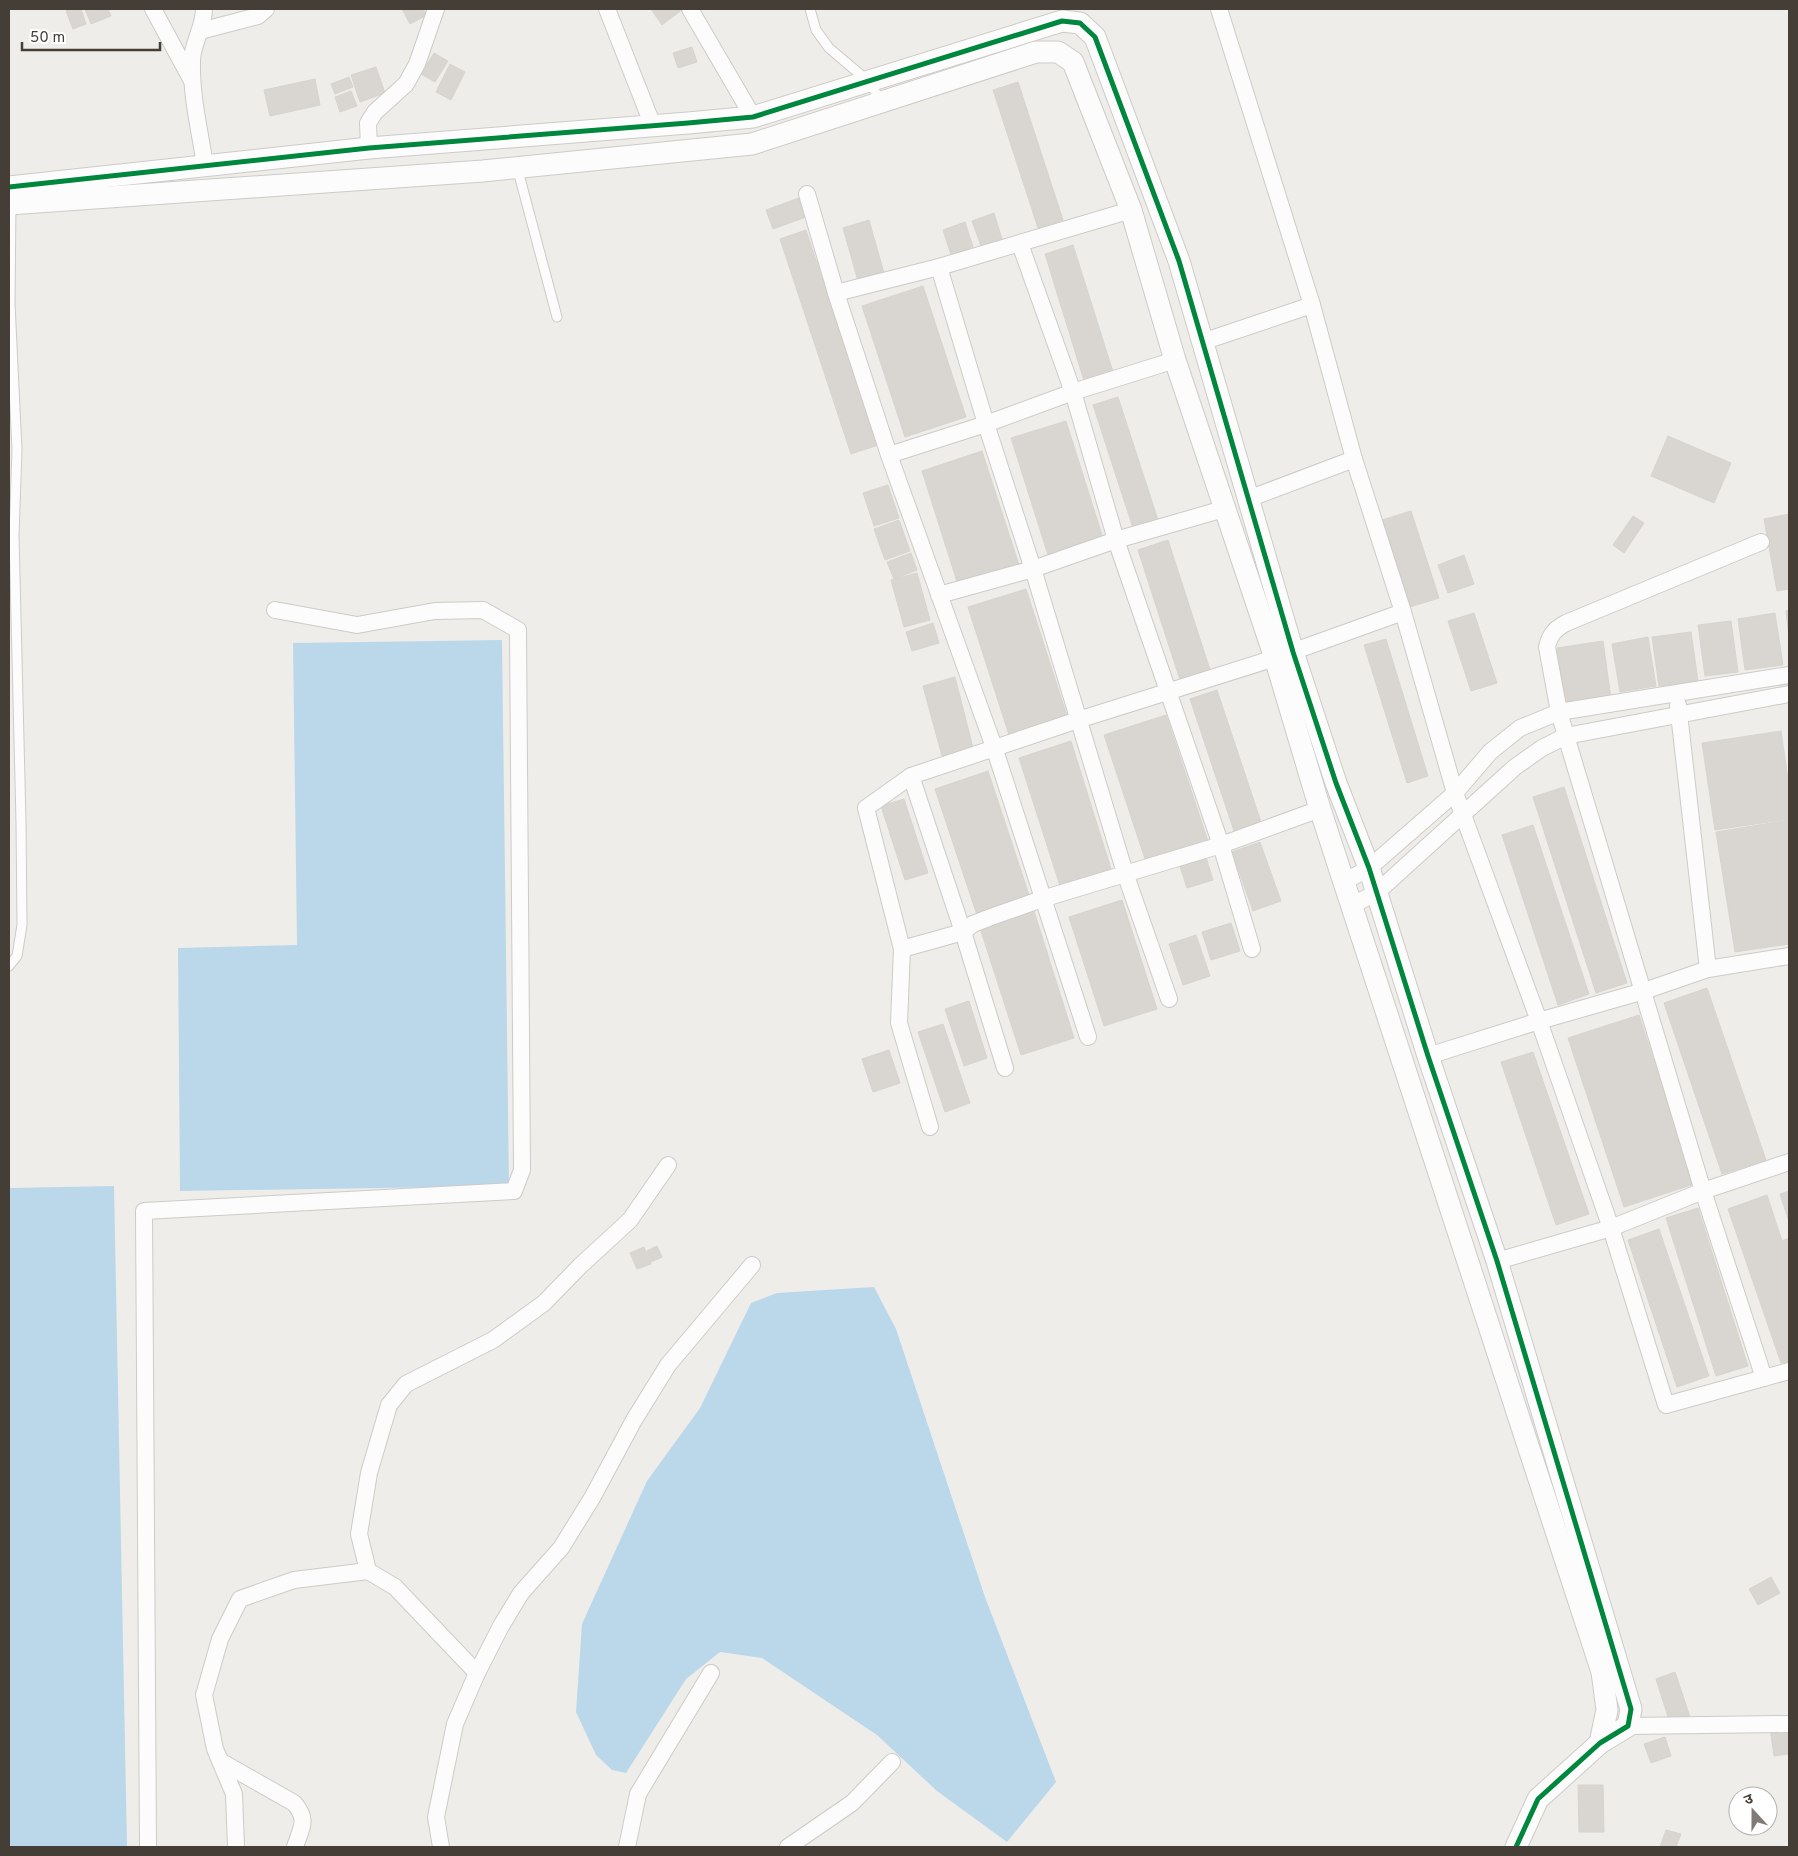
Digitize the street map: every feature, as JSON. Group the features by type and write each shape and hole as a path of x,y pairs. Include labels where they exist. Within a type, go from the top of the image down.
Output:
{"street":[{"path":"153,9 193,83"},
{"path":"204,9 192,59 193,83 205,166"},
{"path":"200,32 258,16 266,9"},
{"path":"369,148 368,123 375,112 406,84 417,64 436,9"},
{"path":"607,9 653,126"},
{"path":"690,9 753,117"},
{"path":"1219,9 1312,305 1354,459 1403,612 1455,793 1539,1021 1611,1228 1666,1405 1789,1370"},
{"path":"10,198 205,166 369,148 753,117 1062,21 1080,23 1095,37 1179,261 1248,499 1320,809 1602,1672 1607,1710 1600,1743"},
{"path":"10,198 517,167 752,144 1036,52 1058,52 1073,62 1131,210 1175,360 1226,508 1369,868 1428,1056 1496,1260 1631,1709 1628,1726"},
{"path":"807,194 836,293 890,455 994,747 1088,1037"},
{"path":"836,293 939,267 1131,210"},
{"path":"1020,244 1073,392 1116,540 1221,845 1252,949"},
{"path":"939,267 1125,873 1169,999"},
{"path":"1202,342 1312,305"},
{"path":"890,455 986,424 1073,392 1175,360"},
{"path":"1248,499 1354,459"},
{"path":"939,595 1033,569 1116,540 1226,508"},
{"path":"1762,542 1566,623 1555,630 1549,638 1547,647 1559,712 1566,736 1703,1191 1764,1378"},
{"path":"148,1847 144,1211 514,1191 522,1170 518,630 483,610 435,611 357,625 275,610"},
{"path":"930,1127 899,1022 902,949 866,808 911,776 994,747 1284,655 1403,612"},
{"path":"1344,882 1369,868 1455,793 1490,752 1520,728 1559,712 1677,693 1789,678"},
{"path":"1677,693 1708,969"},
{"path":"1352,905 1376,893 1515,767 1542,748 1566,736 1789,694"},
{"path":"911,776 963,932 1005,1068"},
{"path":"902,949 963,932 973,924 1042,899 1221,845 1320,809"},
{"path":"1428,1056 1539,1021 1644,991 1708,969 1789,956"},
{"path":"1496,1260 1611,1228 1703,1191 1789,1162"},
{"path":"368,1571 359,1534 369,1473 389,1405 406,1384 493,1340 544,1303 580,1266 630,1220 668,1165"},
{"path":"441,1847 436,1817 456,1724 477,1673 501,1626 521,1593 561,1548 634,1420 668,1365 752,1264"},
{"path":"236,1847 234,1794 215,1749 204,1695 220,1639 240,1599 294,1580 368,1571 396,1587 477,1673"},
{"path":"627,1847 638,1794 711,1673"},
{"path":"1516,1847 1538,1799 1600,1743 1628,1726 1789,1724"},
{"path":"220,1761 294,1803 302,1812 303,1820 295,1847"},
{"path":"788,1847 852,1803 892,1762"}],"lane":[{"path":"810,9 816,30 829,48 868,81 882,102"},
{"path":"517,167 556,317"},
{"path":"9,966 17,956 22,925 21,822 14,731 14,536 12,482 16,419 10,304 10,198"}],"water":[{"path":"502,640 509,1186 180,1191 178,948 297,945 293,643"},
{"path":"114,1186 127,1847 9,1847 9,1188"},
{"path":"874,1287 896,1329 985,1597 1056,1782 1007,1842 937,1791 877,1735 762,1658 720,1652 686,1679 626,1773 612,1770 596,1755 576,1712 582,1624 647,1481 700,1408 751,1303 777,1293"}],"building":[{"path":"81,9 86,24 73,29 66,11"},
{"path":"85,9 108,9 111,16 91,24"},
{"path":"402,9 423,9 427,15 410,24"},
{"path":"651,9 683,9 662,25"},
{"path":"692,47 697,62 678,68 673,53"},
{"path":"434,53 448,61 435,82 421,74"},
{"path":"450,64 465,72 451,100 436,92"},
{"path":"376,67 385,93 360,102 351,75"},
{"path":"349,77 353,87 335,94 331,84"},
{"path":"315,79 320,105 270,116 264,90"},
{"path":"1018,82 1063,220 1038,228 993,90"},
{"path":"351,91 357,106 340,112 335,97"},
{"path":"799,198 806,217 773,229 766,210"},
{"path":"994,213 1002,239 981,246 972,221"},
{"path":"869,220 884,273 858,281 843,228"},
{"path":"965,222 973,247 951,255 943,230"},
{"path":"806,230 878,445 851,454 780,239"},
{"path":"1073,245 1114,375 1085,384 1045,254"},
{"path":"923,286 966,417 905,437 862,306"},
{"path":"1118,397 1158,520 1133,528 1093,405"},
{"path":"1066,421 1103,538 1048,555 1011,438"},
{"path":"1668,436 1731,463 1714,503 1651,476"},
{"path":"982,451 1020,568 959,588 922,471"},
{"path":"888,485 899,518 874,526 863,493"},
{"path":"1411,511 1439,598 1410,607 1382,520"},
{"path":"1789,514 1789,589 1777,591 1764,519"},
{"path":"1633,516 1644,523 1624,553 1613,545"},
{"path":"899,520 910,551 885,560 874,529"},
{"path":"1168,540 1211,673 1181,683 1138,550"},
{"path":"911,553 917,570 894,579 887,562"},
{"path":"1464,555 1474,584 1448,593 1438,565"},
{"path":"917,573 930,620 904,627 891,580"},
{"path":"1026,589 1068,719 1010,738 968,607"},
{"path":"1789,610 1789,637 1786,611"},
{"path":"1474,613 1497,683 1471,691 1448,621"},
{"path":"1775,613 1783,665 1745,670 1738,619"},
{"path":"1731,621 1738,672 1705,676 1698,625"},
{"path":"933,623 939,643 912,651 906,632"},
{"path":"1691,632 1698,681 1659,686 1652,637"},
{"path":"1648,637 1656,686 1620,692 1612,644"},
{"path":"1386,639 1428,776 1407,783 1364,645"},
{"path":"1603,641 1611,699 1565,705 1557,648"},
{"path":"955,677 973,748 942,756 923,686"},
{"path":"1217,690 1263,828 1236,837 1190,699"},
{"path":"1166,715 1209,844 1147,865 1104,735"},
{"path":"1781,731 1789,786 1789,819 1715,830 1702,743"},
{"path":"1071,741 1112,872 1061,889 1019,758"},
{"path":"988,771 1031,901 978,918 935,789"},
{"path":"1564,787 1627,983 1596,993 1533,797"},
{"path":"904,799 928,873 905,880 881,806"},
{"path":"1789,820 1789,944 1735,952 1716,832"},
{"path":"1533,825 1589,994 1558,1005 1502,835"},
{"path":"1260,842 1281,901 1253,911 1232,852"},
{"path":"1204,851 1213,880 1187,888 1178,860"},
{"path":"1122,900 1157,1009 1104,1026 1069,917"},
{"path":"1034,911 1074,1038 1021,1055 980,928"},
{"path":"1231,923 1240,951 1211,960 1202,932"},
{"path":"1196,935 1210,976 1183,985 1169,944"},
{"path":"1707,988 1766,1160 1722,1174 1664,1003"},
{"path":"969,1001 987,1058 964,1066 945,1009"},
{"path":"1639,1015 1694,1184 1624,1207 1568,1038"},
{"path":"943,1024 970,1103 945,1112 918,1032"},
{"path":"889,1050 900,1083 873,1092 862,1059"},
{"path":"1533,1052 1589,1214 1556,1225 1501,1062"},
{"path":"1789,1191 1789,1222 1780,1194"},
{"path":"1767,1195 1782,1241 1789,1238 1789,1361 1781,1363 1728,1209"},
{"path":"1698,1208 1748,1366 1716,1376 1666,1218"},
{"path":"1659,1229 1709,1376 1677,1387 1628,1240"},
{"path":"657,1246 662,1257 651,1262 647,1251"},
{"path":"644,1247 651,1264 637,1269 630,1253"},
{"path":"1771,1577 1780,1593 1758,1605 1749,1589"},
{"path":"1675,1672 1690,1717 1670,1723 1656,1679"},
{"path":"1789,1726 1789,1754 1774,1756 1770,1728"},
{"path":"1665,1737 1671,1756 1651,1763 1644,1744"},
{"path":"1578,1785 1603,1785 1604,1832 1579,1832"},
{"path":"1666,1830 1681,1834 1676,1847 1660,1847"}],"cycle path":[{"path":"9,187 369,148 753,117 1062,21 1080,23 1095,37 1179,261 1293,652 1336,783 1369,868 1428,1056 1497,1261 1631,1709 1628,1726 1600,1743 1538,1799 1516,1847"}]}
